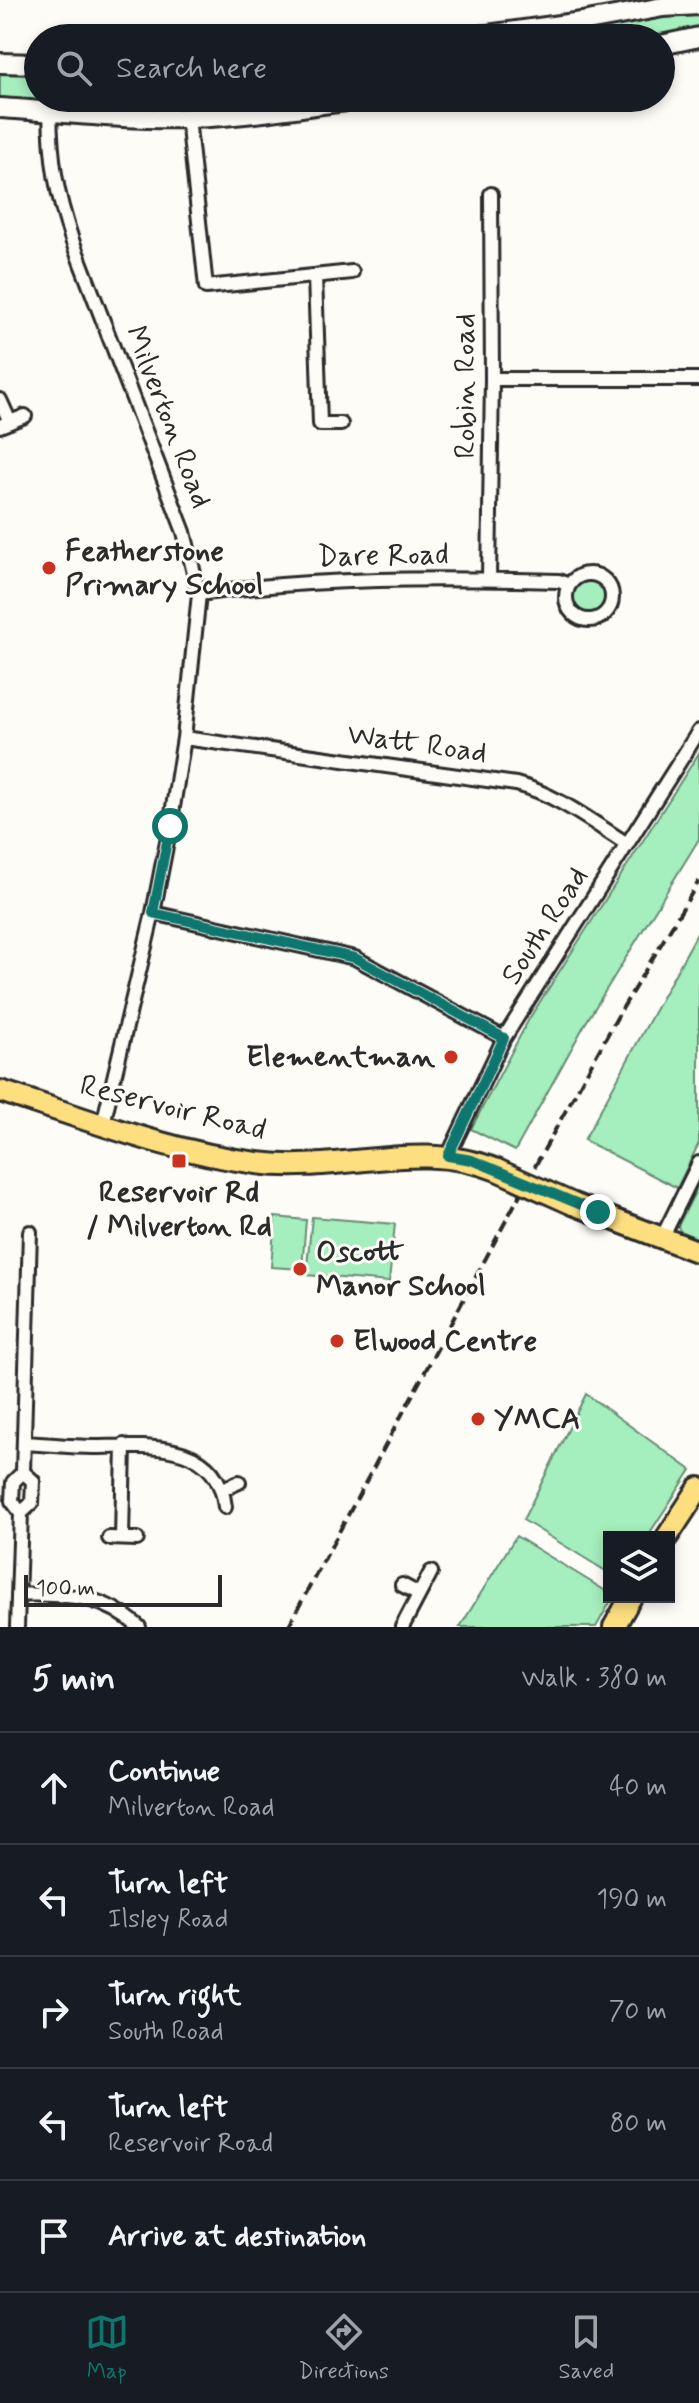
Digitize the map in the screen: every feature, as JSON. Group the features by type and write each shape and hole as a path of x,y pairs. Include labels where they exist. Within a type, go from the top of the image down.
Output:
{"main road":[{"path":"567,24 663,7 699,5"},
{"path":"675,42 699,37"},
{"path":"0,63 24,64"},
{"path":"0,108 24,109"},
{"path":"61,112 126,118 188,118 266,112"},
{"name":"Reservoir Road","path":"0,1091 185,1149 257,1163 293,1165 422,1155 472,1160 573,1204 699,1252"},
{"path":"671,1531 699,1488"},
{"path":"614,1627 628,1603"}],"street":[{"name":"Milverton Road","path":"50,112 51,162 58,197 184,532 199,594 184,738 153,913 103,1124"},
{"path":"188,118 206,287 352,272"},
{"name":"Robin Road","path":"489,579 491,194"},
{"path":"315,276 320,424 341,424"},
{"path":"492,379 699,378"},
{"path":"0,400 5,424 25,416"},
{"name":"Dare Road","path":"199,594 302,584 489,579 559,581 569,585"},
{"name":"South Road","path":"448,1156 504,1038 699,731"},
{"name":"Watt Road","path":"184,738 533,788 627,844"},
{"path":"153,913 355,958 504,1038"},
{"path":"662,1238 699,1163"},
{"path":"17,1627 21,1513 12,1501 13,1482 23,1472 30,1232"},
{"path":"24,1443 146,1445 195,1458 223,1489 225,1507"},
{"path":"124,1445 115,1538 137,1539"},
{"path":"21,1513 32,1503 33,1481 23,1472"},
{"path":"223,1489 239,1482"},
{"path":"402,1627 431,1572"},
{"path":"402,1585 419,1594"},
{"path":"18,1594 73,1596 104,1602 139,1627"}],"green space":[{"path":"699,10 699,27 675,32 675,24 608,24"},
{"path":"0,68 24,69 24,104 0,103"},
{"path":"589,581 600,586 605,597 600,608 589,613 578,608 573,597 578,586"},
{"path":"699,753 699,839 585,1024 515,1151 471,1129 529,1019"},
{"path":"699,930 699,1143 677,1188 584,1140"},
{"path":"699,1184 699,1239 680,1231 678,1226"},
{"path":"275,1217 306,1220 302,1269 271,1267"},
{"path":"312,1217 395,1224 389,1282 306,1275"},
{"path":"586,1394 691,1470 651,1531 603,1531 603,1569 523,1520"},
{"path":"516,1536 603,1589 603,1603 610,1603 596,1627 460,1627"}],"railway":[{"path":"288,1627 539,1159 619,1014 699,881"}],"place":[{"name":"Featherstone Primary School","path":"49,568"},
{"name":"Elementman","path":"451,1057"},
{"name":"Reservoir Rd / Milverton Rd","path":"179,1161"},
{"name":"Oscott Manor School","path":"300,1269"},
{"name":"Elwood Centre","path":"337,1341"},
{"name":"YMCA","path":"478,1419"}],"route":[{"path":"170,826 153,913 355,958 504,1038 448,1156 472,1160 598,1212"}]}
